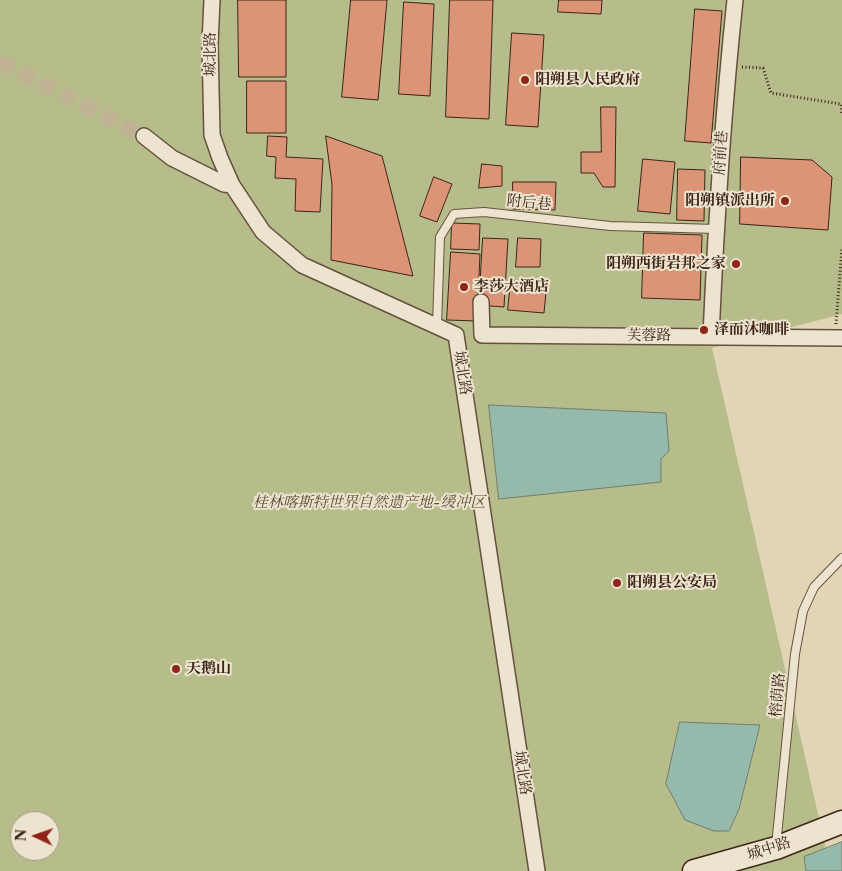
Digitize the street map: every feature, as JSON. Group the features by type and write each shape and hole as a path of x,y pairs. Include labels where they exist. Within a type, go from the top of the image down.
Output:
{"street":[{"name":"城北路","path":"212,0 210,44 212,135 232,185 263,232 302,265 456,335 537,871"},
{"name":"府前巷","path":"711,336 716,229 735,0"},
{"path":"144,136 172,158 224,184 232,185"},
{"path":"481,302 482,335 840,337"},
{"name":"芙蓉路","path":"456,335 840,337"},
{"name":"城中路","path":"694,871 776,848 842,822"}],"lane":[{"name":"附后巷","path":"436,325 440,237 454,214 484,212 610,226 716,229"},
{"name":"榕荫路","path":"776,848 795,654 803,611 814,587 842,558"}],"path":[{"path":"728,67 763,68 771,93 841,104 842,115"},
{"path":"840,337 842,248"}],"green space":[{"name":"桂林喀斯特世界自然遗产地-缓冲区","path":"0,0 842,0 842,314 712,348 831,871 0,871"}],"shaded area":[{"path":"489,405 666,413 669,451 661,459 661,482 499,499"},
{"path":"680,722 760,725 739,809 729,831 714,831 685,820 666,784"},
{"path":"842,842 842,871 806,871 804,857"}],"building":[{"path":"238,0 286,0 286,77 239,77"},
{"path":"351,0 387,0 378,100 342,97"},
{"path":"450,0 493,0 489,119 446,117"},
{"path":"559,0 602,0 601,14 558,12"},
{"path":"404,2 434,4 430,96 399,94"},
{"path":"695,9 722,11 711,143 685,141"},
{"name":"阳朔县人民政府","path":"512,33 544,35 538,127 506,125"},
{"path":"247,81 286,81 286,133 247,133"},
{"path":"601,107 616,107 615,187 603,187 594,173 581,173 581,152 601,152"},
{"path":"268,136 287,137 286,157 323,159 320,212 295,211 296,179 275,178 276,157 267,156"},
{"path":"326,136 382,156 413,276 331,260 332,185"},
{"name":"阳朔镇派出所","path":"741,157 812,160 832,177 828,230 740,224"},
{"path":"643,159 675,162 670,214 638,211"},
{"path":"482,164 502,166 502,186 479,188"},
{"path":"678,169 705,170 704,221 677,220"},
{"path":"434,177 452,184 437,222 420,216"},
{"path":"513,182 556,182 555,210 513,209"},
{"path":"452,223 480,224 479,250 451,249"},
{"path":"644,233 702,235 700,300 642,298"},
{"path":"483,238 508,239 504,307 479,305"},
{"path":"518,238 541,239 540,267 516,267"},
{"name":"李莎大酒店","path":"451,252 480,254 477,321 447,320"},
{"path":"511,280 547,282 544,313 508,310"}],"tunnel":[{"path":"0,62 144,136"}],"place":[{"name":"阳朔县人民政府","path":"525,80"},
{"name":"阳朔镇派出所","path":"785,201"},
{"name":"阳朔西街岩邦之家","path":"736,264"},
{"name":"李莎大酒店","path":"464,287"},
{"name":"泽而沐咖啡","path":"704,330"},
{"name":"阳朔县公安局","path":"617,583"},
{"name":"天鹅山","path":"176,669"}]}
